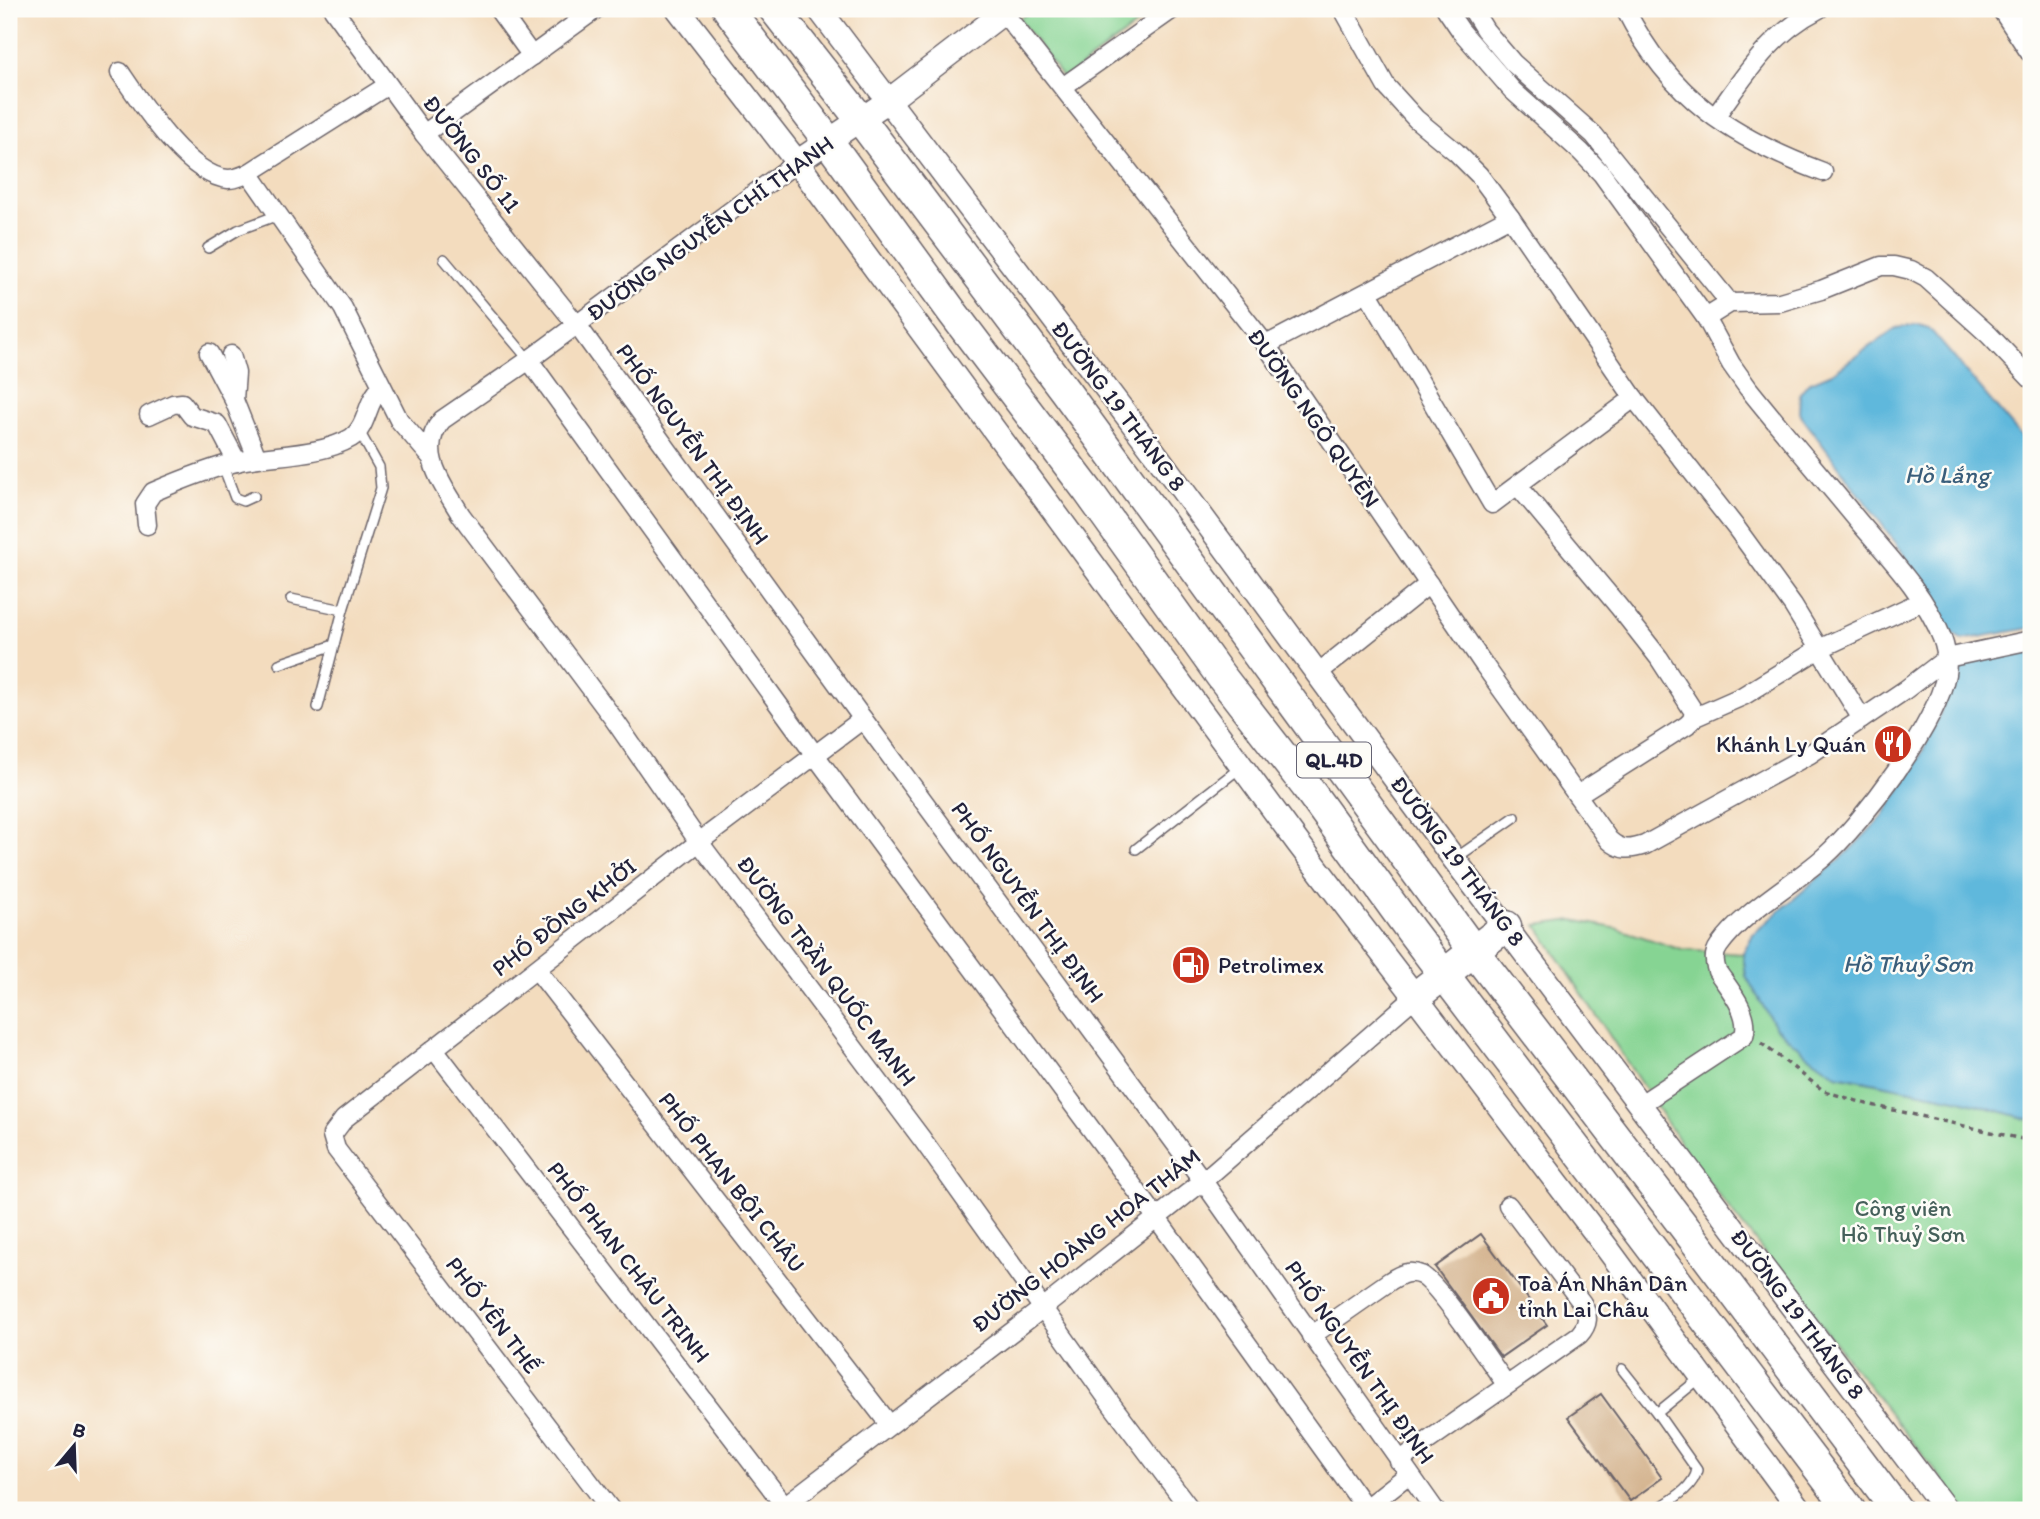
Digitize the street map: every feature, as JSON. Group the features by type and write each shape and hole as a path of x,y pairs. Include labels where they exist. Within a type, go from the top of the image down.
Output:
{"highway":[{"name":"QL.4D","path":"728,9 1220,674 1850,1510"},
{"name":"ĐƯỜNG 19 THÁNG 8","path":"774,9 1065,391 1473,950 1897,1510"},
{"path":"1415,998 1506,926"}],"street":[{"name":"ĐƯỜNG SỐ 11","path":"333,9 424,134 577,325"},
{"path":"498,9 532,56"},
{"path":"424,134 596,9"},
{"path":"678,9 797,162 1298,843 1607,1248 1800,1510"},
{"name":"ĐƯỜNG 19 THÁNG 8","path":"819,9 1150,445 1454,859 1946,1510"},
{"path":"1064,86 1173,9"},
{"path":"1343,9 1386,86 1416,119 1479,175 1510,217 1634,398 1793,606 1861,719 1947,658 2031,640"},
{"path":"1446,9 1461,31 1512,90 1602,174 1706,318 1718,342 1748,387 1896,565 1922,601 1942,638 1947,658 1943,685 1935,704 1869,809 1837,845 1741,923 1716,952 1714,964 1744,1015 1745,1031 1740,1040 1641,1104"},
{"path":"1472,9 1513,63 1594,135 1730,303"},
{"path":"1625,9 1644,43 1677,86 1741,135 1766,149 1823,172"},
{"path":"1715,117 1775,38 1819,9"},
{"path":"2004,9 2031,50"},
{"name":"ĐƯỜNG NGUYỄN CHÍ THANH","path":"431,457 430,442 433,430 442,420 529,360 797,162 888,101 1004,10"},
{"name":"ĐƯỜNG NGÔ QUYỀN","path":"1004,10 1266,345 1429,584 1609,840 1623,849 1645,845 1810,754 1861,719"},
{"path":"120,72 161,129 194,161 216,176 227,179 249,173 388,85"},
{"name":"ĐƯỜNG TRẦN QUỐC MẠNH","path":"249,173 343,308 399,420 431,457 440,479 461,515 613,718 699,842 922,1139 1191,1510"},
{"path":"1266,345 1510,217"},
{"path":"1706,318 1730,303 1780,302 1881,267 1894,266 1910,270 1941,289 2031,379"},
{"path":"1368,293 1492,504 1634,398"},
{"name":"PHỐ NGUYỄN THỊ ĐỊNH","path":"577,325 1203,1181 1435,1510"},
{"path":"209,352 234,400 257,458"},
{"path":"231,355 236,373 234,400"},
{"path":"529,360 815,755 1156,1217 1365,1510 1404,1468 1506,1384 1585,1329 1588,1317 1582,1303 1508,1205"},
{"path":"147,525 145,504 153,492 230,464 292,455 351,438 359,431 372,397 381,388"},
{"path":"149,415 173,404 182,403 192,416 217,424 230,464"},
{"path":"1518,486 1580,557 1659,658 1693,708 1693,718"},
{"path":"1318,673 1429,584"},
{"path":"1577,795 1693,718 1743,696 1819,649 1922,601"},
{"name":"PHỐ ĐỒNG KHỞI","path":"336,1150 332,1135 344,1119 699,842 863,719"},
{"name":"PHỐ PHAN BỘI CHÂU","path":"537,970 889,1424"},
{"name":"ĐƯỜNG HOÀNG HOA THÁM","path":"782,1508 1043,1308 1203,1181 1415,998"},
{"name":"PHỐ PHAN CHÂU TRINH","path":"434,1049 782,1508"},
{"name":"PHỐ YÊN THẾ","path":"336,1150 611,1510"},
{"path":"1311,1336 1390,1280 1404,1273 1412,1273 1431,1282 1506,1384"}],"lane":[{"path":"208,248 238,230 280,214"},
{"path":"444,259 529,360"},
{"path":"318,706 382,488 379,467 359,431"},
{"path":"230,464 235,498 243,501 254,496"},
{"path":"291,599 344,610"},
{"path":"279,664 334,645"},
{"path":"1136,849 1243,766"},
{"path":"1454,859 1515,817"},
{"path":"1622,1369 1697,1470 1686,1488 1656,1510"},
{"path":"1657,1413 1702,1377"}],"path":[{"path":"1745,1031 1824,1091 1867,1104 2031,1141"}],"green space":[{"path":"1033,9 1158,9 1064,79 1019,19"},
{"name":"Công viên Hồ Thuỷ Sơn","path":"1573,920 1619,929 1682,950 1743,954 1746,976 1837,1075 1961,1100 2031,1120 2031,1510 1966,1510 1692,1161 1537,925"}],"water":[{"name":"Hồ Lắng","path":"1919,325 1929,328 2031,448 2031,628 1962,640 1942,625 1901,550 1799,413 1800,393 1808,383 1832,373 1896,328"},
{"name":"Hồ Thuỷ Sơn","path":"2031,646 2031,1120 1961,1100 1837,1075 1805,1053 1775,1027 1746,976 1743,954 1753,934 1847,853 1882,817 1914,769 1938,719 1950,687 1951,670 1957,663"}],"building":[{"name":"Toà Án Nhân Dân tỉnh Lai Châu","path":"1481,1234 1547,1325 1501,1357 1435,1267"},
{"path":"1601,1394 1662,1478 1630,1501 1568,1417"}],"place":[{"name":"Khánh Ly Quán","path":"1893,744"},
{"name":"Petrolimex","path":"1191,965"},
{"name":"Toà Án Nhân Dân tỉnh Lai Châu","path":"1491,1296"}]}
